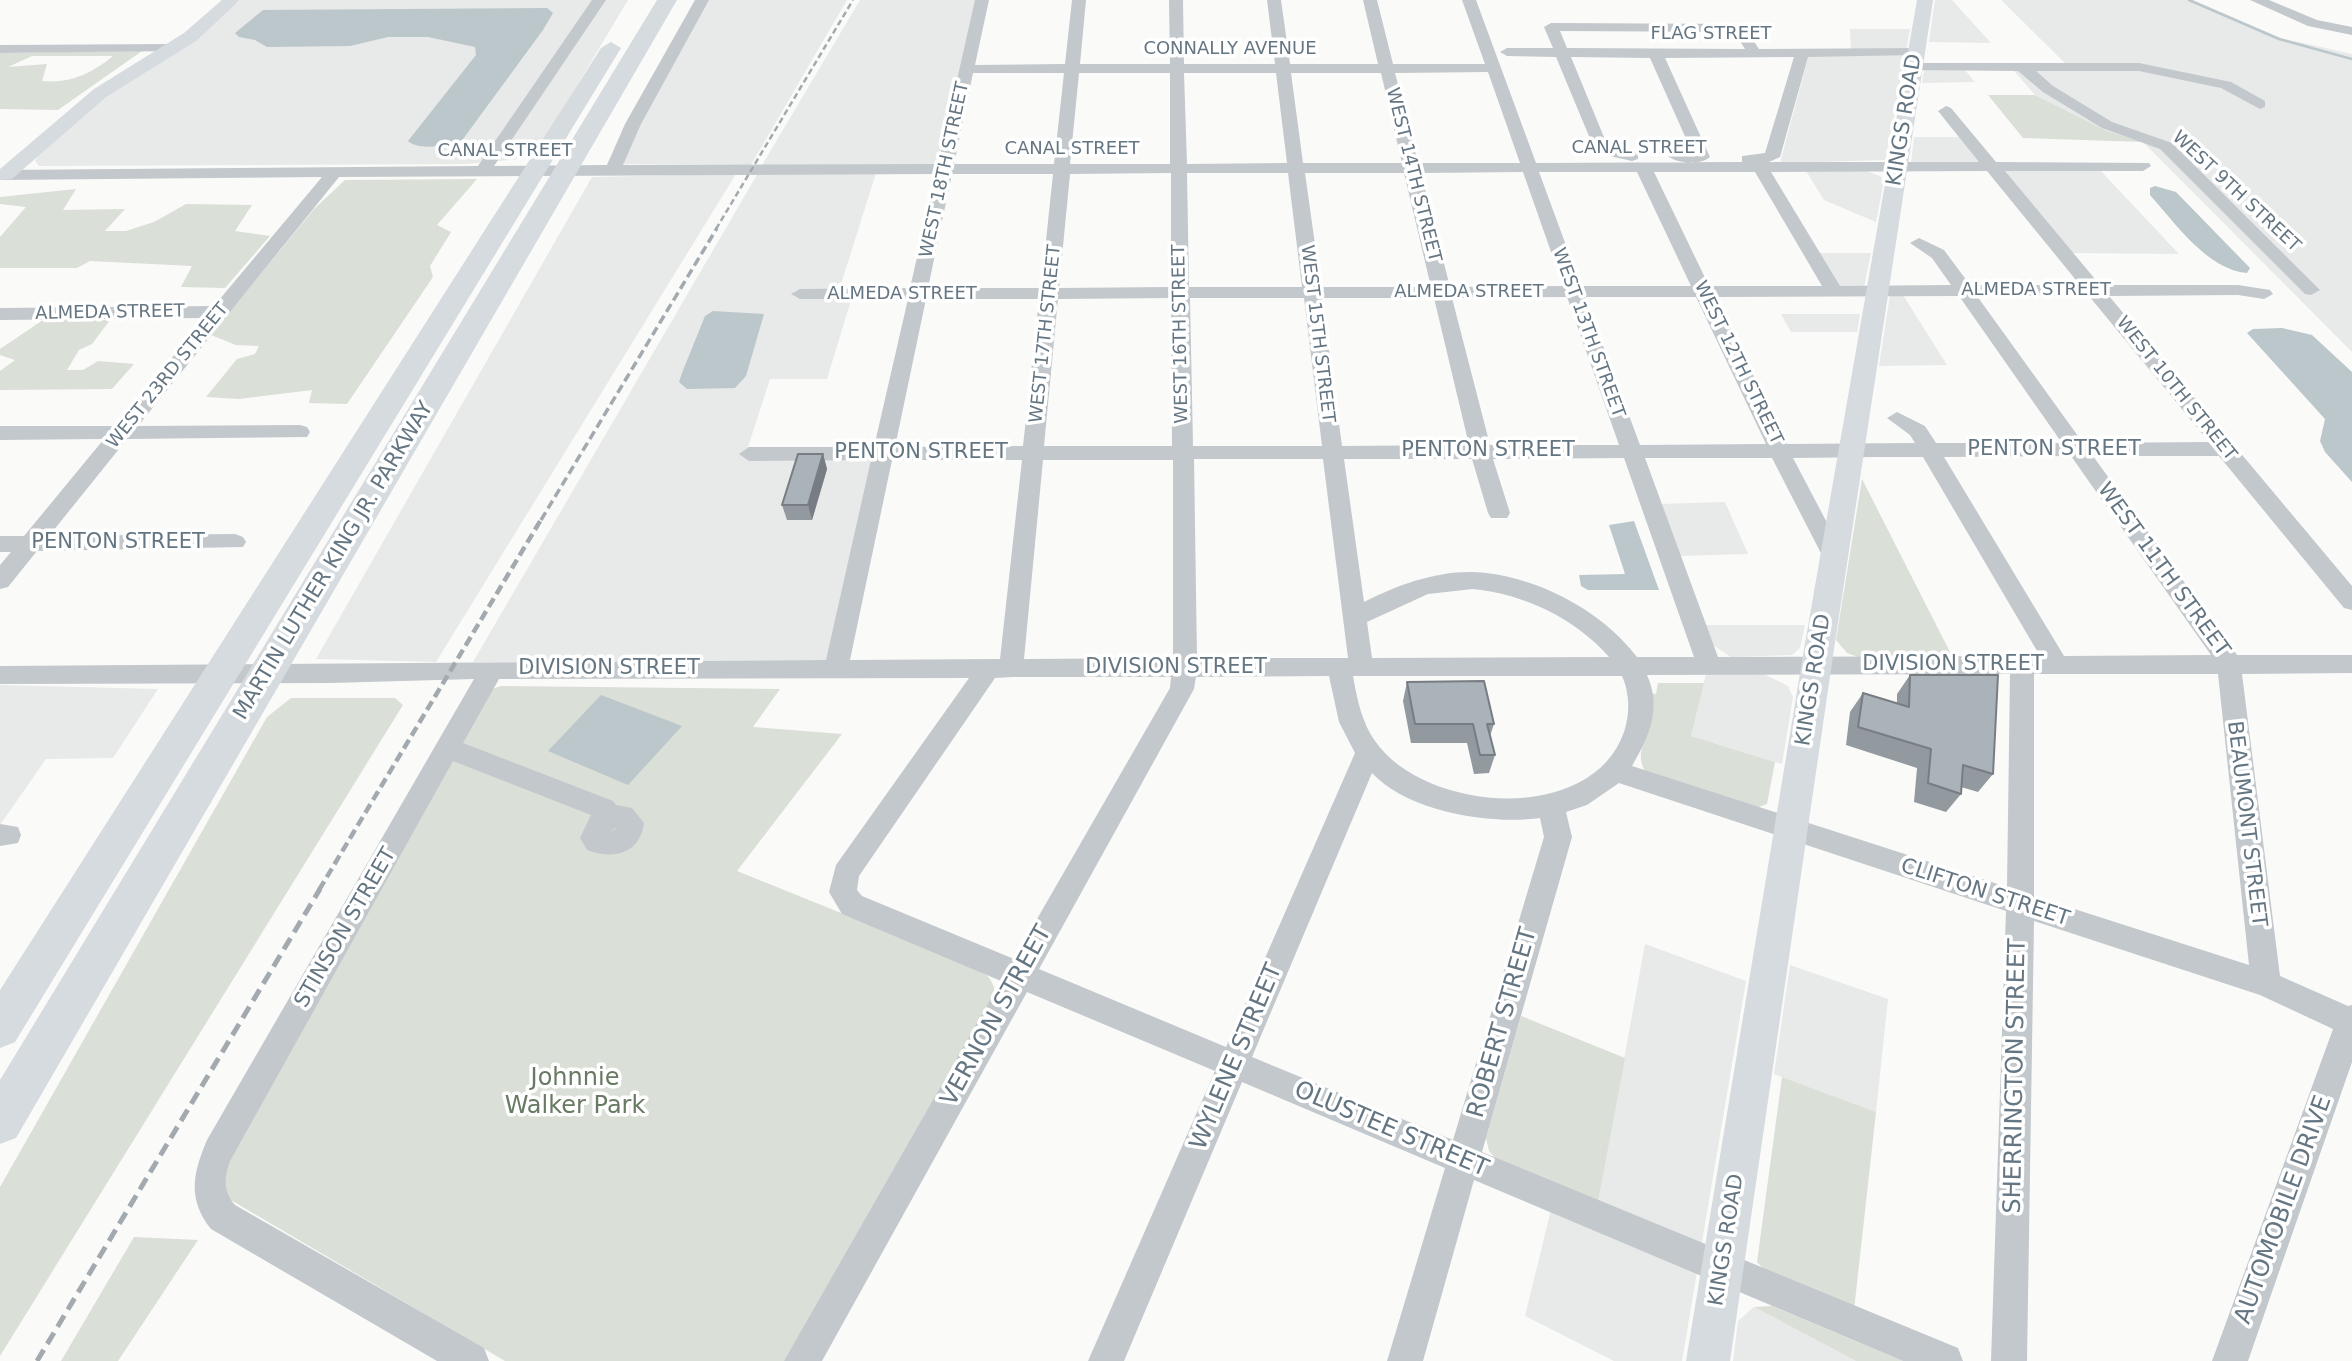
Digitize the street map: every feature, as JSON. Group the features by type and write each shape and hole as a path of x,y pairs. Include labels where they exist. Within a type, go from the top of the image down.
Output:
{"highway":[{"name":"MARTIN LUTHER KING JR. PARKWAY","path":"0,1028 220,674 551,170 667,0"},
{"name":"MARTIN LUTHER KING JR. PARKWAY","path":"0,1122 268,674 551,170 620,35"}],"main road":[{"path":"2,176 100,93 173,48 232,0"},
{"name":"KINGS ROAD","path":"1708,1361 1816,665 1925,0"}],"street":[{"path":"482,170 598,0"},
{"path":"613,170 633,124 702,0"},
{"name":"WEST 18TH STREET","path":"836,669 982,0"},
{"name":"WEST 17TH STREET","path":"1000,669 1033,453 1079,0"},
{"name":"WEST 16TH STREET","path":"1176,0 1186,668"},
{"name":"WEST 15TH STREET","path":"1274,0 1354,618 1350,717 1368,753"},
{"name":"WEST 14TH STREET","path":"1370,0 1499,513"},
{"name":"WEST 13TH STREET","path":"1469,0 1709,666"},
{"path":"2257,0 2313,23 2350,31"},
{"path":"1755,53 1738,28 1551,27 1602,150 1621,156 1670,156 1700,151 1772,157 1802,53"},
{"path":"0,49 173,48"},
{"name":"FLAG STREET","path":"1507,52 1802,53 2020,67"},
{"path":"1656,54 1700,151"},
{"path":"2020,67 2158,69 2226,85 2260,104"},
{"name":"WEST 9TH STREET","path":"2020,67 2048,89 2107,125 2166,146 2311,290"},
{"name":"CONNALLY AVENUE","path":"967,69 1493,68"},
{"name":"WEST 10TH STREET","path":"1946,111 2352,602"},
{"name":"CANAL STREET","path":"2,176 482,170 2143,166"},
{"name":"WEST 12TH STREET","path":"1643,167 1834,557"},
{"path":"1760,167 1835,291"},
{"name":"WEST 23RD STREET","path":"0,581 335,171"},
{"name":"WEST 11TH STREET","path":"1919,243 1938,254 2231,665"},
{"name":"ALMEDA STREET","path":"800,294 2238,290 2264,294"},
{"name":"ALMEDA STREET","path":"0,314 220,312"},
{"path":"1897,418 1918,431 2057,664"},
{"path":"0,433 300,432"},
{"name":"PENTON STREET","path":"749,454 2226,449"},
{"name":"PENTON STREET","path":"0,544 235,542"},
{"path":"1354,618 1416,588 1466,580 1498,582 1527,590 1554,603 1588,625 1630,667 1637,681 1641,709 1628,754 1615,771 1579,797 1550,806 1503,809 1447,800 1392,774 1368,753"},
{"name":"DIVISION STREET","path":"0,675 492,670 2352,664"},
{"name":"SHERRINGTON STREET","path":"2009,1361 2015,1189 2018,904 2024,697 2021,665"},
{"name":"BEAUMONT STREET","path":"2231,665 2229,683 2266,984"},
{"name":"VERNON STREET","path":"802,1361 1182,689 1186,668"},
{"name":"OLUSTEE STREET","path":"1000,669 846,873 843,892 852,905 1945,1361"},
{"name":"STINSON STREET","path":"471,1361 223,1217 212,1206 208,1189 209,1170 218,1151 492,670"},
{"path":"448,748 604,809 609,817"},
{"name":"WYLENE STREET","path":"1106,1361 1368,753"},
{"name":"CLIFTON STREET","path":"1615,771 2266,984 2352,1021"},
{"name":"ROBERT STREET","path":"1405,1361 1558,837 1550,806"},
{"name":"AUTOMOBILE DRIVE","path":"2230,1361 2352,1021"}],"shaded area":[{"path":"241,0 628,0 537,152 530,158 466,164 39,166 35,161 38,156 106,95 182,48"},
{"path":"696,0 847,0 751,165 607,164"},
{"path":"860,0 977,0 940,165 762,165"},
{"path":"1935,0 1952,0 1991,43 1929,42"},
{"path":"2001,0 2193,0 2281,38 2352,54 2352,352 2143,142 2107,131 2035,95 2008,64 2065,63"},
{"path":"547,8 553,13 543,30 463,139 435,146 419,146 408,141 476,55 475,47 428,37 388,37 350,46 267,47 235,33 263,10"},
{"path":"1850,29 1910,29 1886,160 1780,163 1809,54 1851,54"},
{"path":"1924,69 1964,69 1975,82 1922,83"},
{"path":"1914,137 1962,137 1983,163 1911,163"},
{"path":"2001,169 2099,169 2179,254 2070,253"},
{"path":"1806,171 1866,171 1880,176 1884,180 1876,222 1824,200"},
{"path":"758,173 876,173 837,297 852,297 827,379 770,379 748,447 894,449 848,660 473,662"},
{"path":"736,174 436,662 316,659 592,177"},
{"path":"2155,186 2176,192 2250,268 2247,273 2219,263 2193,243 2150,195 2150,188"},
{"path":"1818,253 1871,253 1864,287 1838,287"},
{"path":"1890,295 1903,295 1947,365 1879,366"},
{"path":"713,311 764,314 746,376 735,388 687,389 679,382 705,316"},
{"path":"1781,314 1860,314 1857,332 1791,332"},
{"path":"2282,328 2312,335 2352,372 2352,482 2325,452 2320,441 2325,419 2247,333 2253,329"},
{"path":"1725,502 1748,554 1679,556 1660,504"},
{"path":"1634,521 1659,590 1588,590 1581,586 1579,575 1625,574 1609,525"},
{"path":"1705,625 1805,625 1800,648 1792,655 1731,657 1713,645"},
{"path":"1706,674 1764,674 1788,686 1793,697 1782,764 1691,736"},
{"path":"0,685 158,689 113,758 46,759 0,825"},
{"path":"601,695 682,726 628,785 548,751"},
{"path":"1645,944 1746,981 1682,1361 1614,1361 1525,1316 1557,1185 1598,1202"},
{"path":"1790,965 1888,999 1876,1112 1774,1074"},
{"path":"1754,1307 1856,1361 1733,1361 1738,1321"}],"green space":[{"path":"142,51 58,110 0,109 0,53","holes":["32,56 113,56 89,72 62,81 42,81 47,64 8,67"]},
{"path":"1988,95 2035,95 2107,131 2143,142 2023,138"},
{"path":"477,179 437,225 451,232 430,266 433,277 347,404 309,403 312,390 239,399 206,397 237,359 255,354 259,346 236,345 211,335 314,209 345,180"},
{"path":"76,189 63,210 125,209 105,231 126,231 154,222 186,204 252,205 235,231 270,236 225,288 181,287 192,266 90,261 77,268 0,268 0,237 26,207 0,204 0,197"},
{"path":"43,320 110,320 92,344 79,350 67,370 83,370 98,361 134,364 112,389 0,390 0,371 15,360 0,355 0,349"},
{"path":"1862,479 1953,658 1858,657 1847,653 1836,640"},
{"path":"1658,683 1704,683 1691,736 1775,762 1767,804 1756,808 1648,775 1641,762 1641,755 1649,722 1651,693 1656,694"},
{"name":"Johnnie Walker Park","path":"501,686 780,689 753,727 842,734 737,871 975,967 993,984 995,999 788,1361 505,1361 229,1199 224,1186 226,1159 492,689"},
{"path":"291,698 395,698 403,705 0,1356 0,1187 267,717"},
{"path":"1521,1016 1625,1058 1598,1202 1496,1159 1489,1151 1486,1138"},
{"path":"1782,1077 1876,1112 1854,1310 1767,1272 1757,1262"},
{"path":"134,1237 198,1240 118,1361 61,1361"},
{"path":"1772,1306 1903,1361 1856,1361 1754,1307"}],"building":[{"path":"798,454 823,454 808,505 782,505"},
{"path":"1910,675 1998,675 1993,774 1963,765 1961,794 1928,783 1931,749 1858,727 1863,693 1909,707"},
{"path":"1484,681 1494,724 1487,724 1495,755 1480,755 1473,724 1415,724 1407,682"}],"waterway":[{"path":"2189,0 2279,39 2352,59"}],"railway":[{"path":"716,229 853,0"},
{"path":"541,520 717,228"},
{"path":"319,890 542,518"},
{"path":"37,1361 320,889"}]}
